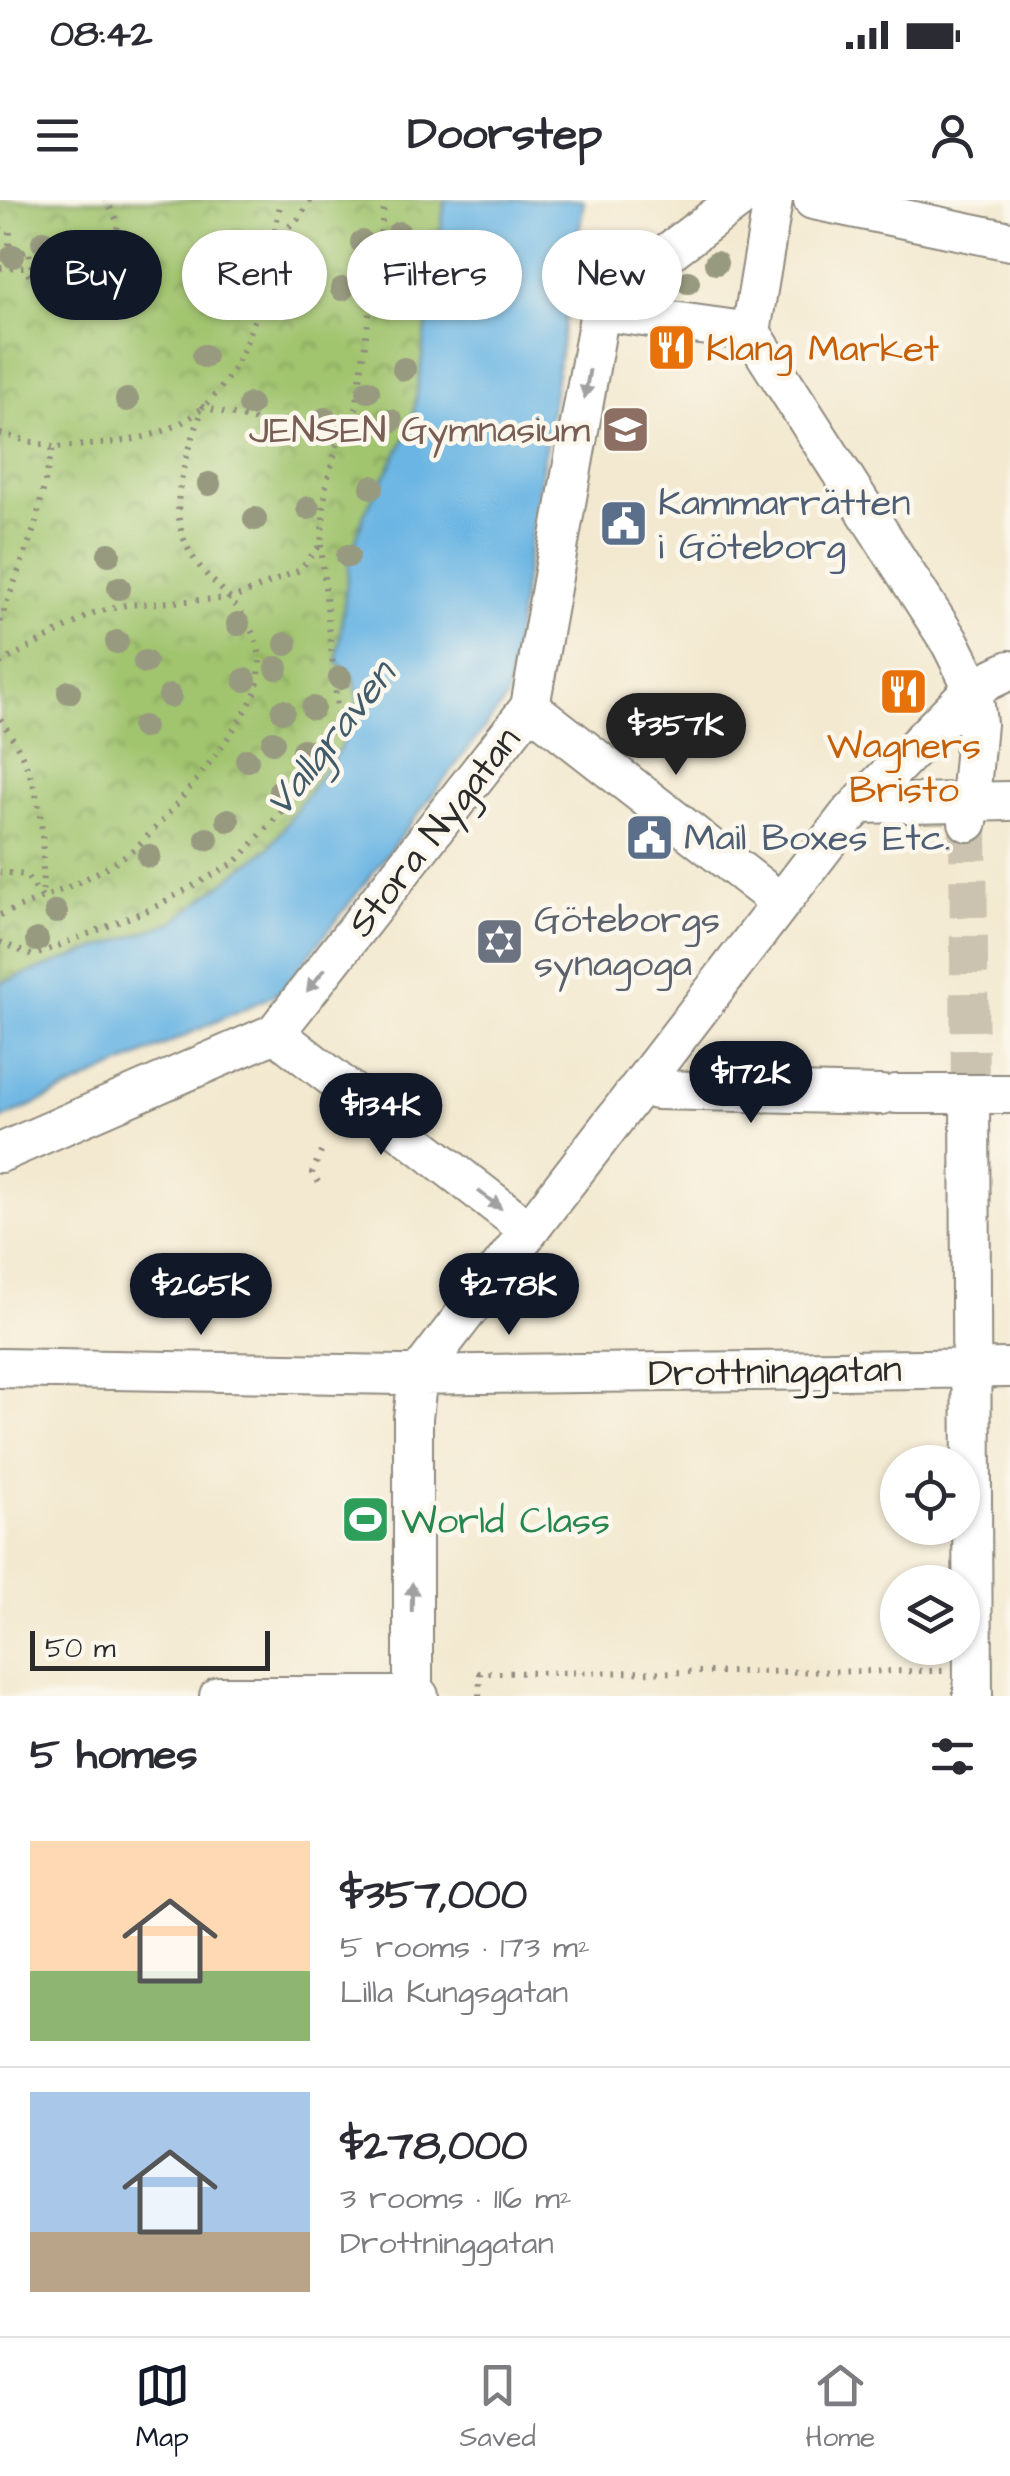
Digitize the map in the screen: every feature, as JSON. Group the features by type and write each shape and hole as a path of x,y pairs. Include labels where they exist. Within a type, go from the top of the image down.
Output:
{"street":[{"path":"682,242 738,200"},
{"path":"773,200 751,332 951,644 972,688 977,724 968,812"},
{"path":"813,200 1010,241"},
{"name":"Stora Nygatan","path":"0,1154 274,1033 530,707 598,320"},
{"path":"669,320 751,332"},
{"path":"219,1696 416,1695 413,1418 418,1374 859,804 972,688 1010,670"},
{"path":"530,707 780,902"},
{"path":"859,804 968,812 1010,802"},
{"path":"274,1033 530,1230"},
{"path":"643,1082 656,1090 1010,1094"},
{"path":"970,1094 973,1683"},
{"name":"Drottninggatan","path":"0,1368 418,1374 1010,1368"}],"path":[{"path":"0,268 24,267 30,277 40,280 52,278 68,262 102,257 109,252 118,223 106,200"},
{"path":"274,230 281,200"},
{"path":"284,230 312,200"},
{"path":"0,942 32,956 153,908 236,862 293,799 338,718 321,544 326,485 338,442 356,409 385,200"},
{"path":"0,229 10,232 8,256 16,257 28,249 30,258"},
{"path":"0,434 53,448 123,442 169,429 202,406 244,352 252,320"},
{"path":"202,406 338,442"},
{"path":"0,914 74,888 134,849 249,704 256,689 259,652 234,598 194,560 175,508 202,406"},
{"path":"0,622 35,526 53,448"},
{"path":"0,663 94,613 126,605 234,598 300,570 321,544"},
{"path":"0,719 34,783 45,822 42,898"},
{"path":"0,872 26,875 42,898"},
{"path":"321,1152 312,1173 322,1188"},
{"path":"479,1696 480,1674 973,1683"}],"green space":[{"path":"0,200 445,200 441,230 347,230 347,320 427,320 412,426 364,514 355,679 359,705 340,748 270,847 173,922 0,983"}],"water":[{"path":"445,200 584,200 579,230 542,230 542,320 565,320 506,700 281,992 0,1120 0,983 173,922 270,847 340,748 359,705 355,679 337,662 349,563 364,514 412,426 427,320 522,320 522,230 441,230"}],"tunnel":[{"path":"968,822 970,1094"}],"place":[{"name":"Klang Market","path":"671,348"},
{"name":"JENSEN Gymnasium","path":"625,429"},
{"name":"Kammarrätten i Göteborg","path":"623,524"},
{"name":"Wagners Bristo","path":"904,691"},
{"name":"Mail Boxes Etc.","path":"649,837"},
{"name":"Göteborgs synagoga","path":"499,941"},
{"name":"World Class","path":"366,1520"}],"water label":[{"name":"Vallgraven","path":"329,738"}]}
